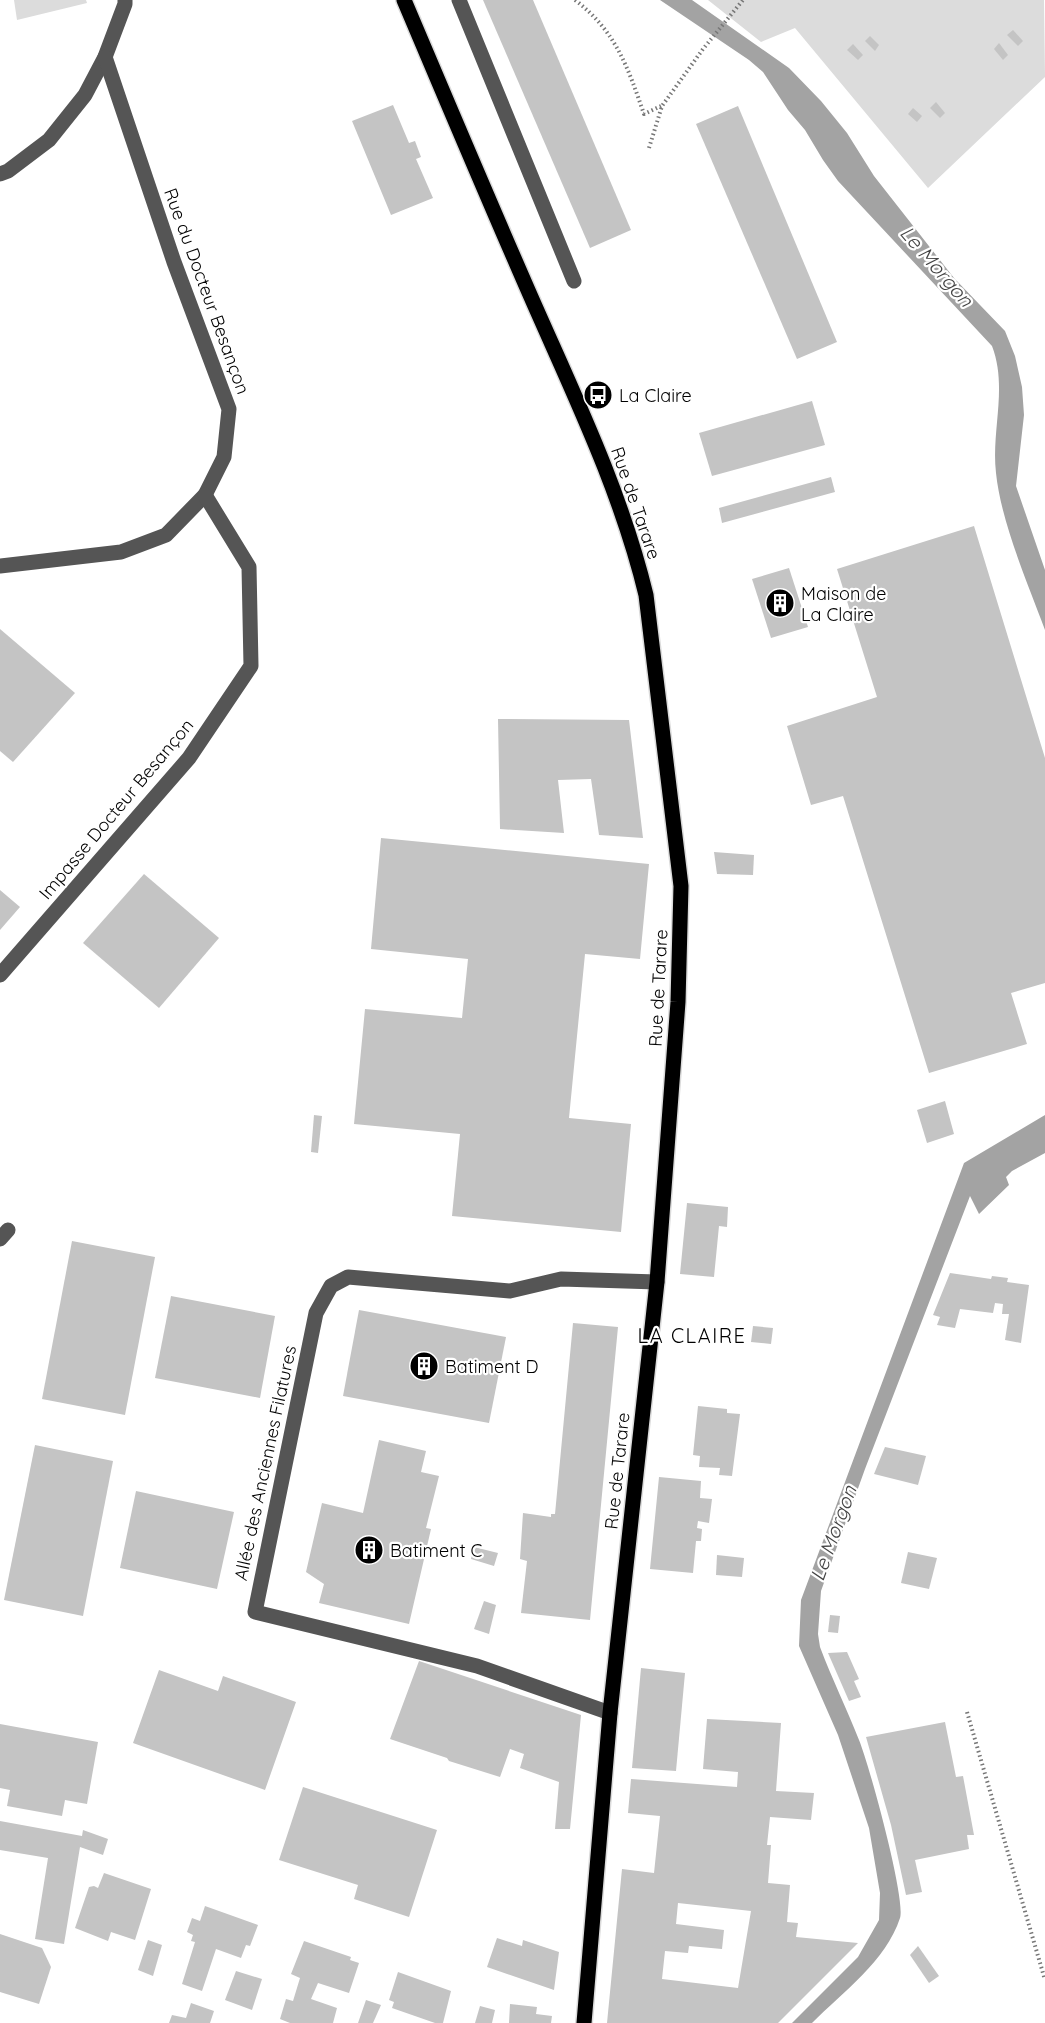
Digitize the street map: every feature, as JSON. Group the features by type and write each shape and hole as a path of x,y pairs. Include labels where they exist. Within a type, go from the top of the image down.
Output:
{"main road":[{"name":"Rue de Tarare","path":"404,0 579,404 637,558 646,595 681,886 678,1002 657,1282 610,1713 585,2023"}],"street":[{"path":"0,174 8,171 49,140 84,95 105,57 125,0"},
{"path":"459,0 573,281"},
{"name":"Rue du Docteur Besançon","path":"0,566 121,552 166,535 205,495 224,457 229,409 174,262 105,57"},
{"name":"Impasse Docteur Besançon","path":"0,975 189,758 251,666 249,567 205,495"},
{"name":"Allée des Anciennes Filatures","path":"610,1713 477,1666 255,1612 316,1313 331,1286 348,1277 510,1291 561,1279 657,1282"}],"path":[{"path":"575,0 591,12 618,47 644,114 662,106"},
{"path":"649,148 662,106 703,49 743,0"},
{"path":"967,1712 1045,1980"}],"shaded area":[{"path":"14,0 86,0 87,3 17,20"},
{"path":"708,0 1044,0 1045,77 928,188 795,28 761,42"}],"water":[{"name":"Le Morgon","path":"660,0 692,0 789,68 821,101 847,133 874,176 954,278 1005,331 1015,356 1022,387 1024,415 1016,486 1045,570 1045,630 1016,553 999,492 995,457 999,378 992,346 838,181 763,72 749,60"},
{"name":"Le Morgon","path":"1045,1115 1045,1153 1012,1171 1006,1177 1009,1185 979,1214 970,1196 865,1469 821,1591 818,1634 820,1647 859,1740 870,1775 898,1886 900,1918 885,1948 850,1987 812,2023 792,2023 858,1957 879,1920 880,1893 869,1828 838,1735 799,1646 801,1600 964,1163"}],"building":[{"path":"483,0 533,0 631,230 590,248"},
{"path":"1013,30 1023,41 1018,46 1007,35"},
{"path":"870,36 879,45 875,51 865,41"},
{"path":"999,43 1008,55 1003,60 994,49"},
{"path":"853,44 863,55 858,60 847,50"},
{"path":"936,102 945,113 940,118 930,108"},
{"path":"393,105 409,143 415,141 421,157 416,159 433,198 391,215 352,121"},
{"path":"738,106 837,342 797,359 696,124"},
{"path":"913,108 922,116 917,122 908,114"},
{"path":"812,401 825,445 712,476 699,433"},
{"path":"831,477 835,492 722,523 719,508"},
{"path":"974,526 1045,758 1045,983 1011,993 1027,1044 929,1073 843,796 811,805 787,726 877,697 837,569"},
{"name":"Maison de La Claire","path":"789,568 808,627 771,638 752,579"},
{"path":"0,629 75,693 13,762 0,751"},
{"path":"498,719 629,720 643,838 599,835 591,779 558,780 564,833 500,829"},
{"path":"381,838 649,864 640,959 585,954 569,1118 631,1124 621,1232 452,1216 460,1134 354,1124 365,1009 462,1018 468,959 371,949"},
{"path":"714,852 754,855 753,875 717,874"},
{"path":"144,874 219,938 159,1008 83,943"},
{"path":"0,890 20,907 0,930"},
{"path":"945,1101 954,1134 927,1143 917,1110"},
{"path":"314,1115 322,1116 318,1153 311,1152"},
{"path":"687,1203 728,1207 727,1227 719,1226 714,1277 680,1274"},
{"path":"72,1241 155,1257 125,1415 42,1399"},
{"path":"950,1273 991,1279 992,1276 1008,1278 1007,1282 1029,1285 1021,1343 1005,1340 1009,1314 1002,1314 1003,1304 995,1303 993,1313 960,1309 955,1328 937,1325 940,1317 933,1315"},
{"path":"171,1296 275,1316 260,1398 155,1378"},
{"name":"Batiment D","path":"359,1310 506,1337 489,1423 343,1396"},
{"path":"573,1323 618,1327 590,1620 521,1613 527,1561 520,1559 523,1513 551,1517 551,1514 555,1514"},
{"path":"753,1326 773,1328 771,1344 751,1342"},
{"path":"698,1406 727,1409 727,1413 740,1414 732,1476 719,1475 720,1468 699,1467 700,1456 693,1455"},
{"name":"Batiment C","path":"379,1440 426,1451 421,1472 439,1476 426,1528 431,1529 409,1624 319,1603 324,1584 306,1572 322,1503 363,1513"},
{"path":"35,1445 113,1461 83,1616 4,1600"},
{"path":"885,1447 926,1456 918,1485 874,1474"},
{"path":"659,1477 701,1481 700,1498 712,1499 709,1523 698,1521 697,1528 702,1529 701,1541 696,1541 693,1573 650,1569"},
{"path":"136,1491 234,1512 217,1589 120,1568"},
{"path":"474,1547 498,1553 494,1566 471,1559"},
{"path":"908,1552 937,1558 929,1589 901,1583"},
{"path":"717,1555 744,1558 742,1577 716,1575"},
{"path":"484,1601 496,1605 489,1634 474,1629"},
{"path":"830,1615 840,1616 838,1633 828,1632"},
{"path":"847,1652 859,1679 854,1681 861,1697 849,1701 828,1653"},
{"path":"419,1661 581,1715 570,1829 555,1829 559,1782 520,1768 524,1754 510,1749 500,1777 390,1739"},
{"path":"641,1668 685,1673 676,1771 632,1768"},
{"path":"159,1670 218,1691 223,1676 296,1702 265,1790 133,1743"},
{"path":"707,1719 781,1723 776,1791 814,1793 811,1820 770,1817 767,1845 771,1845 768,1883 790,1885 787,1922 798,1923 796,1937 858,1943 778,2023 607,2023 622,1869 654,1873 660,1816 628,1813 631,1779 737,1787 738,1772 703,1769","holes":["678,1903 751,1911 738,1988 662,1979 665,1951 688,1953 689,1946 722,1949 724,1930 676,1924"]},
{"path":"945,1722 956,1777 963,1776 974,1835 967,1835 969,1849 915,1860 922,1892 906,1895 891,1825 866,1737"},
{"path":"0,1724 98,1742 87,1804 65,1800 62,1816 7,1806 10,1790 0,1788"},
{"path":"303,1787 437,1830 409,1917 354,1899 358,1885 279,1860"},
{"path":"0,1821 82,1836 83,1830 108,1839 103,1855 80,1847 64,1944 35,1939 48,1858 0,1850"},
{"path":"104,1873 151,1889 135,1940 111,1932 108,1941 75,1928 89,1887 98,1888"},
{"path":"205,1906 258,1925 250,1946 246,1945 241,1958 216,1949 202,1991 182,1984 195,1942 191,1941 193,1935 187,1932 192,1918 200,1921"},
{"path":"0,1934 42,1948 51,1967 39,2004 0,1992"},
{"path":"497,1938 522,1946 523,1940 559,1952 554,1990 487,1967"},
{"path":"148,1940 162,1945 153,1976 138,1970"},
{"path":"304,1941 351,1957 350,1960 359,1963 349,1993 318,1983 311,1999 337,2008 333,2023 290,2023 280,2019 286,1999 293,2001 300,1978 291,1974"},
{"path":"918,1946 939,1976 929,1983 910,1955"},
{"path":"236,1971 262,1979 252,2010 225,2000"},
{"path":"398,1972 451,1991 443,2023 435,2023 392,2008 394,2002 389,2000"},
{"path":"366,2000 381,2005 373,2023 358,2023"},
{"path":"191,2003 214,2011 210,2023 169,2023 172,2015 186,2018"},
{"path":"510,2004 537,2007 536,2014 552,2016 551,2023 509,2023"},
{"path":"480,2006 495,2010 492,2023 475,2023"}],"place":[{"name":"La Claire","path":"598,395"},
{"name":"Maison de La Claire","path":"780,603"},
{"name":"Batiment D","path":"424,1366"},
{"name":"Batiment C","path":"369,1550"}],"district":[{"name":"LA CLAIRE","path":"692,1335"}]}
